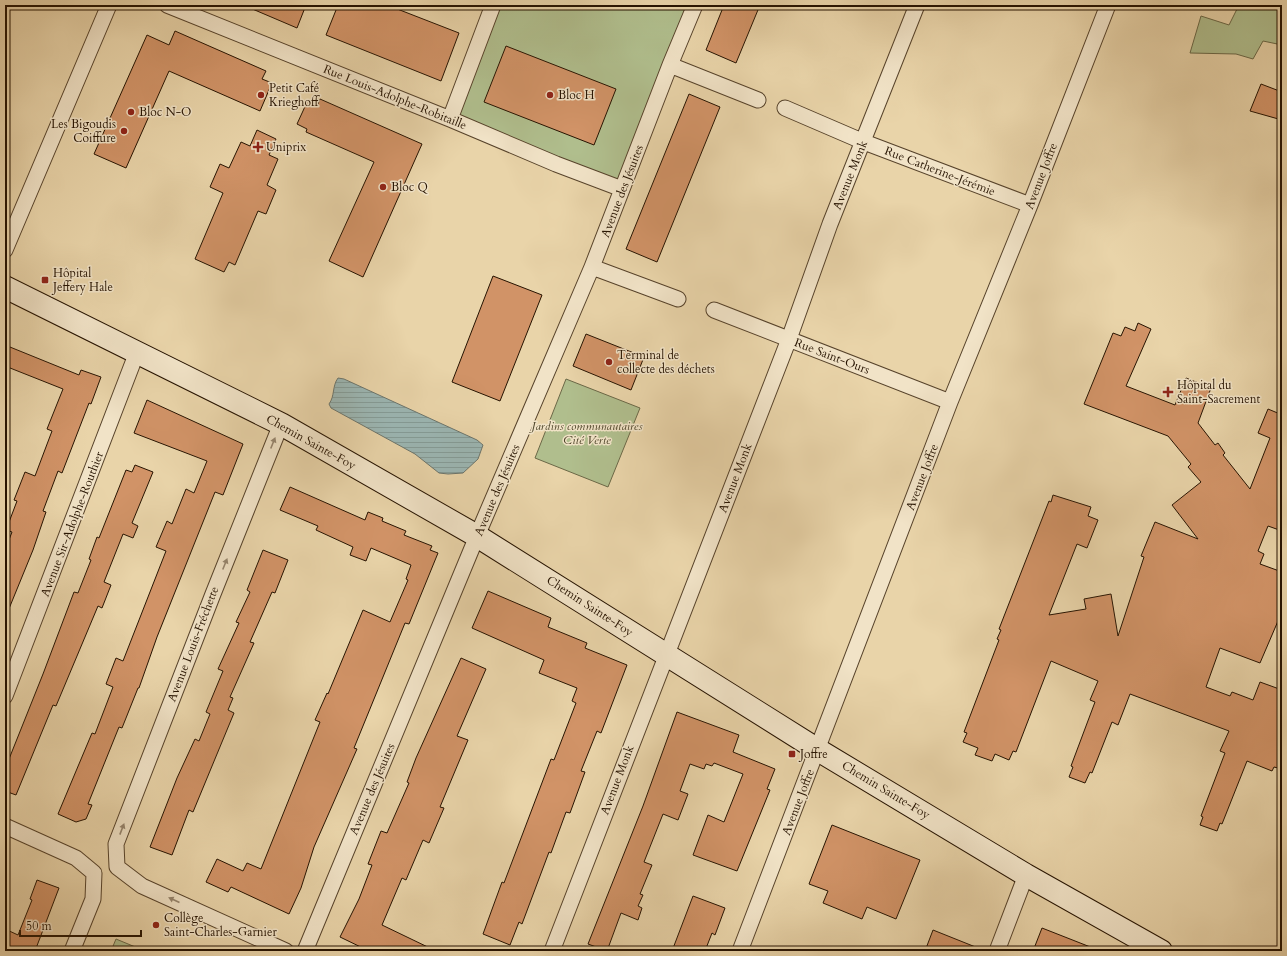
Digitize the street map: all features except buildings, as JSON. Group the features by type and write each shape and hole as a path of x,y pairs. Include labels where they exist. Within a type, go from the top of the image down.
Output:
{"main road":[{"name":"Chemin Sainte-Foy","path":"5,287 281,424 477,536 594,608 666,656 818,750 1026,875 1160,951"}],"street":[{"path":"5,250 109,5"},
{"name":"Rue Louis-Adolphe-Robitaille","path":"167,5 450,119 556,164 622,189"},
{"path":"450,119 493,5"},
{"name":"Avenue des Jésuites","path":"305,951 477,536 592,267 670,65 695,5"},
{"name":"Avenue Monk","path":"552,951 789,339 830,224 864,142 917,5"},
{"name":"Avenue Joffre","path":"740,951 950,402 1030,206 1108,5"},
{"path":"670,65 758,100"},
{"name":"Rue Catherine-Jérémie","path":"785,108 864,142 1030,206"},
{"path":"592,267 678,299"},
{"name":"Rue Saint-Ours","path":"714,310 950,402"},
{"name":"Avenue Sir-Adolphe-Routhier","path":"5,696 137,352"},
{"name":"Avenue Louis-Fréchette","path":"281,424 116,844 117,867 142,886 286,951"},
{"path":"5,826 76,858 94,872 93,899 72,951"},
{"path":"997,951 1026,875"}],"green space":[{"path":"494,5 695,5 622,189 450,119"},
{"path":"1239,5 1282,5 1282,45 1263,41 1253,59 1236,54 1190,53 1201,16 1229,25"},
{"name":"Jardins communautaires Cité Verte","path":"566,379 640,408 608,487 535,458"},
{"path":"116,939 145,951 111,951"}],"water":[{"path":"338,378 344,379 477,440 483,445 478,459 463,473 439,473 415,454 331,408 329,404"}],"place":[{"name":"Petit Café Krieghoff","path":"261,95"},
{"name":"Bloc H","path":"550,95"},
{"name":"Bloc N-O","path":"131,112"},
{"name":"Les Bigoudis Coiffure","path":"124,131"},
{"name":"Uniprix","path":"258,147"},
{"name":"Bloc Q","path":"383,187"},
{"name":"Hôpital Jeffery Hale","path":"45,280"},
{"name":"Terminal de collecte des déchets","path":"609,362"},
{"name":"Hôpital du Saint-Sacrement","path":"1168,392"},
{"name":"Joffre","path":"792,754"},
{"name":"Collège Saint-Charles-Garnier","path":"156,925"}]}
